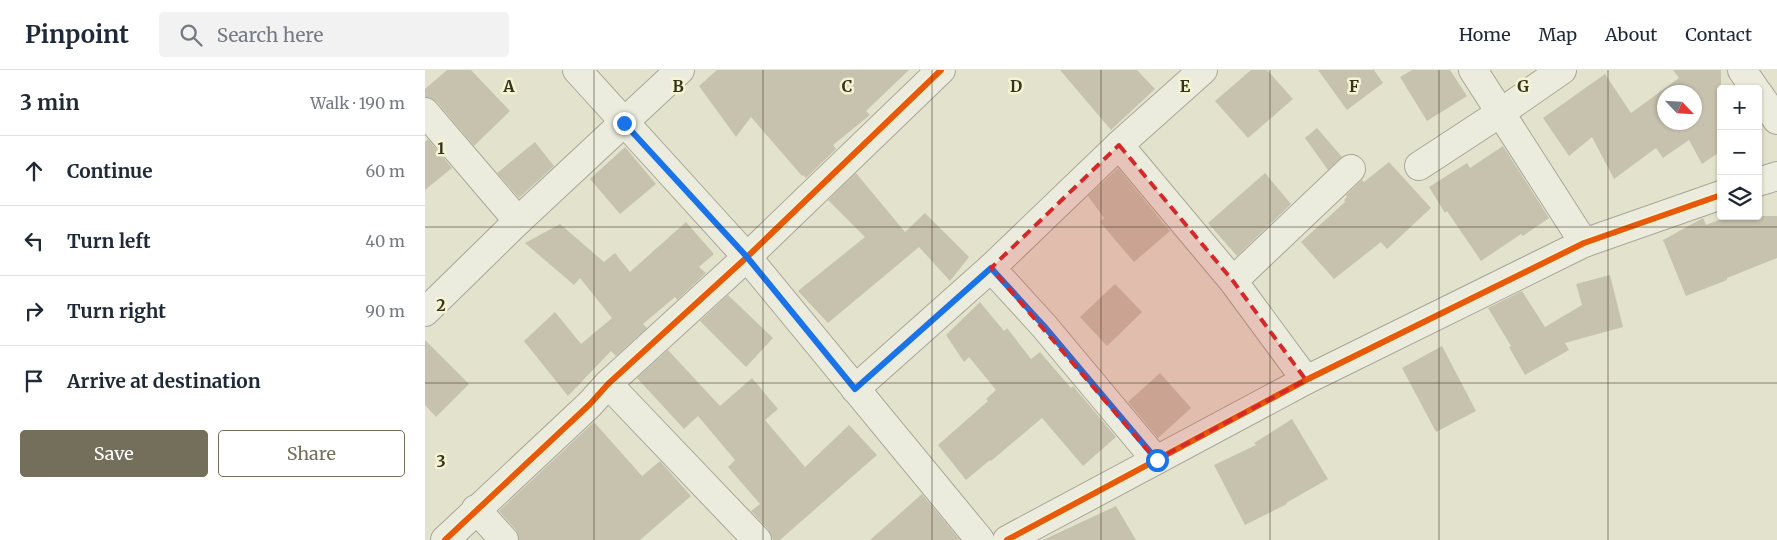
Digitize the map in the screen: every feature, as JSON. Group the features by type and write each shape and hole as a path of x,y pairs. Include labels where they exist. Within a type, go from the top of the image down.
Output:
{"street":[{"path":"577,70 747,257 980,540"},
{"path":"426,309 680,70"},
{"path":"445,540 590,404 608,384 747,257 941,70"},
{"path":"855,389 991,268 1119,145 1203,70"},
{"path":"1473,70 1584,243"},
{"path":"1419,166 1561,70"},
{"path":"1742,70 1752,85"},
{"path":"1762,99 1777,120"},
{"path":"425,112 518,221"},
{"path":"1119,145 1233,281 1306,380"},
{"path":"1233,281 1351,169"},
{"path":"1762,181 1777,176"},
{"path":"1007,540 1306,380 1584,243 1717,196"},
{"path":"991,268 1044,326 1157,460"},
{"path":"608,384 757,540"},
{"path":"476,509 503,540"}],"highlighted area":[{"path":"1119,145 1233,281 1306,380 1156,460 991,268"}],"building":[{"path":"447,70 471,70 510,111 474,146 437,102 425,97 425,89"},
{"path":"717,70 909,70 866,111 870,115 833,145 836,149 806,178 802,176 751,117 736,137 699,86"},
{"path":"1060,70 1137,70 1155,89 1111,130"},
{"path":"1251,70 1267,70 1293,99 1248,138 1215,101"},
{"path":"1318,70 1374,70 1383,83 1347,110"},
{"path":"1412,70 1450,70 1467,96 1427,121 1400,77"},
{"path":"1673,70 1721,70 1721,85 1717,85 1717,154 1702,164 1689,140 1663,158 1656,148 1614,179 1592,137 1569,156 1543,118 1605,74 1631,113 1657,94 1657,130 1702,130 1702,85 1669,85 1679,78"},
{"path":"1317,128 1342,157 1328,170 1305,138"},
{"path":"428,139 452,168 425,190 425,142"},
{"path":"535,142 554,166 519,198 497,173"},
{"path":"1503,146 1549,218 1481,261 1447,211 1445,213 1429,187 1467,163 1470,168"},
{"path":"625,147 656,184 620,214 590,179"},
{"path":"1389,162 1431,208 1387,249 1381,242 1334,279 1301,242 1345,202 1346,195 1362,180 1364,182"},
{"path":"1118,168 1170,231 1134,262 1100,222 1104,218 1088,196"},
{"path":"856,173 905,232 925,213 969,257 950,281 919,247 828,323 798,291 865,237 828,200"},
{"path":"1265,173 1291,204 1237,256 1208,223"},
{"path":"1762,216 1777,216 1777,258 1686,296 1663,240 1703,218 1706,225 1719,220 1762,220"},
{"path":"686,222 714,254 699,267 706,273 677,300 675,297 643,324 647,328 616,356 611,351 568,396 524,341 555,312 581,344 612,318 580,278 574,285 525,243 560,224 604,262 615,253 630,272"},
{"path":"1610,275 1623,327 1565,343 1569,350 1525,375 1509,347 1511,346 1488,308 1522,291 1545,327 1582,305 1576,284"},
{"path":"1115,284 1142,312 1107,346 1080,317"},
{"path":"728,295 773,338 746,367 700,321"},
{"path":"980,302 1004,331 1007,328 1031,359 1040,352 1071,388 1073,386 1116,437 1083,466 1042,418 966,480 938,445 988,401 986,399 996,390 969,357 964,362 946,335"},
{"path":"425,340 469,384 436,417 425,405"},
{"path":"1442,346 1476,411 1436,432 1402,368"},
{"path":"668,350 720,406 752,378 778,409 765,420 805,467 849,425 877,455 780,540 773,540 768,529 751,511 760,504 728,467 735,460 698,416 684,429 637,378"},
{"path":"1160,373 1191,408 1158,438 1128,402"},
{"path":"1292,419 1328,479 1287,504 1245,525 1214,465 1256,445 1254,443"},
{"path":"594,422 642,476 660,461 691,496 640,540 519,540 516,530 499,511"},
{"path":"922,494 960,540 870,540"},
{"path":"1116,506 1136,540 1043,540"}],"cycle path":[{"path":"445,540 590,404 608,384 747,257 941,70"},
{"path":"1007,540 1306,380 1584,243 1717,196"}],"route":[{"path":"624,123 747,257 855,389 991,268 1044,326 1157,460"}]}
